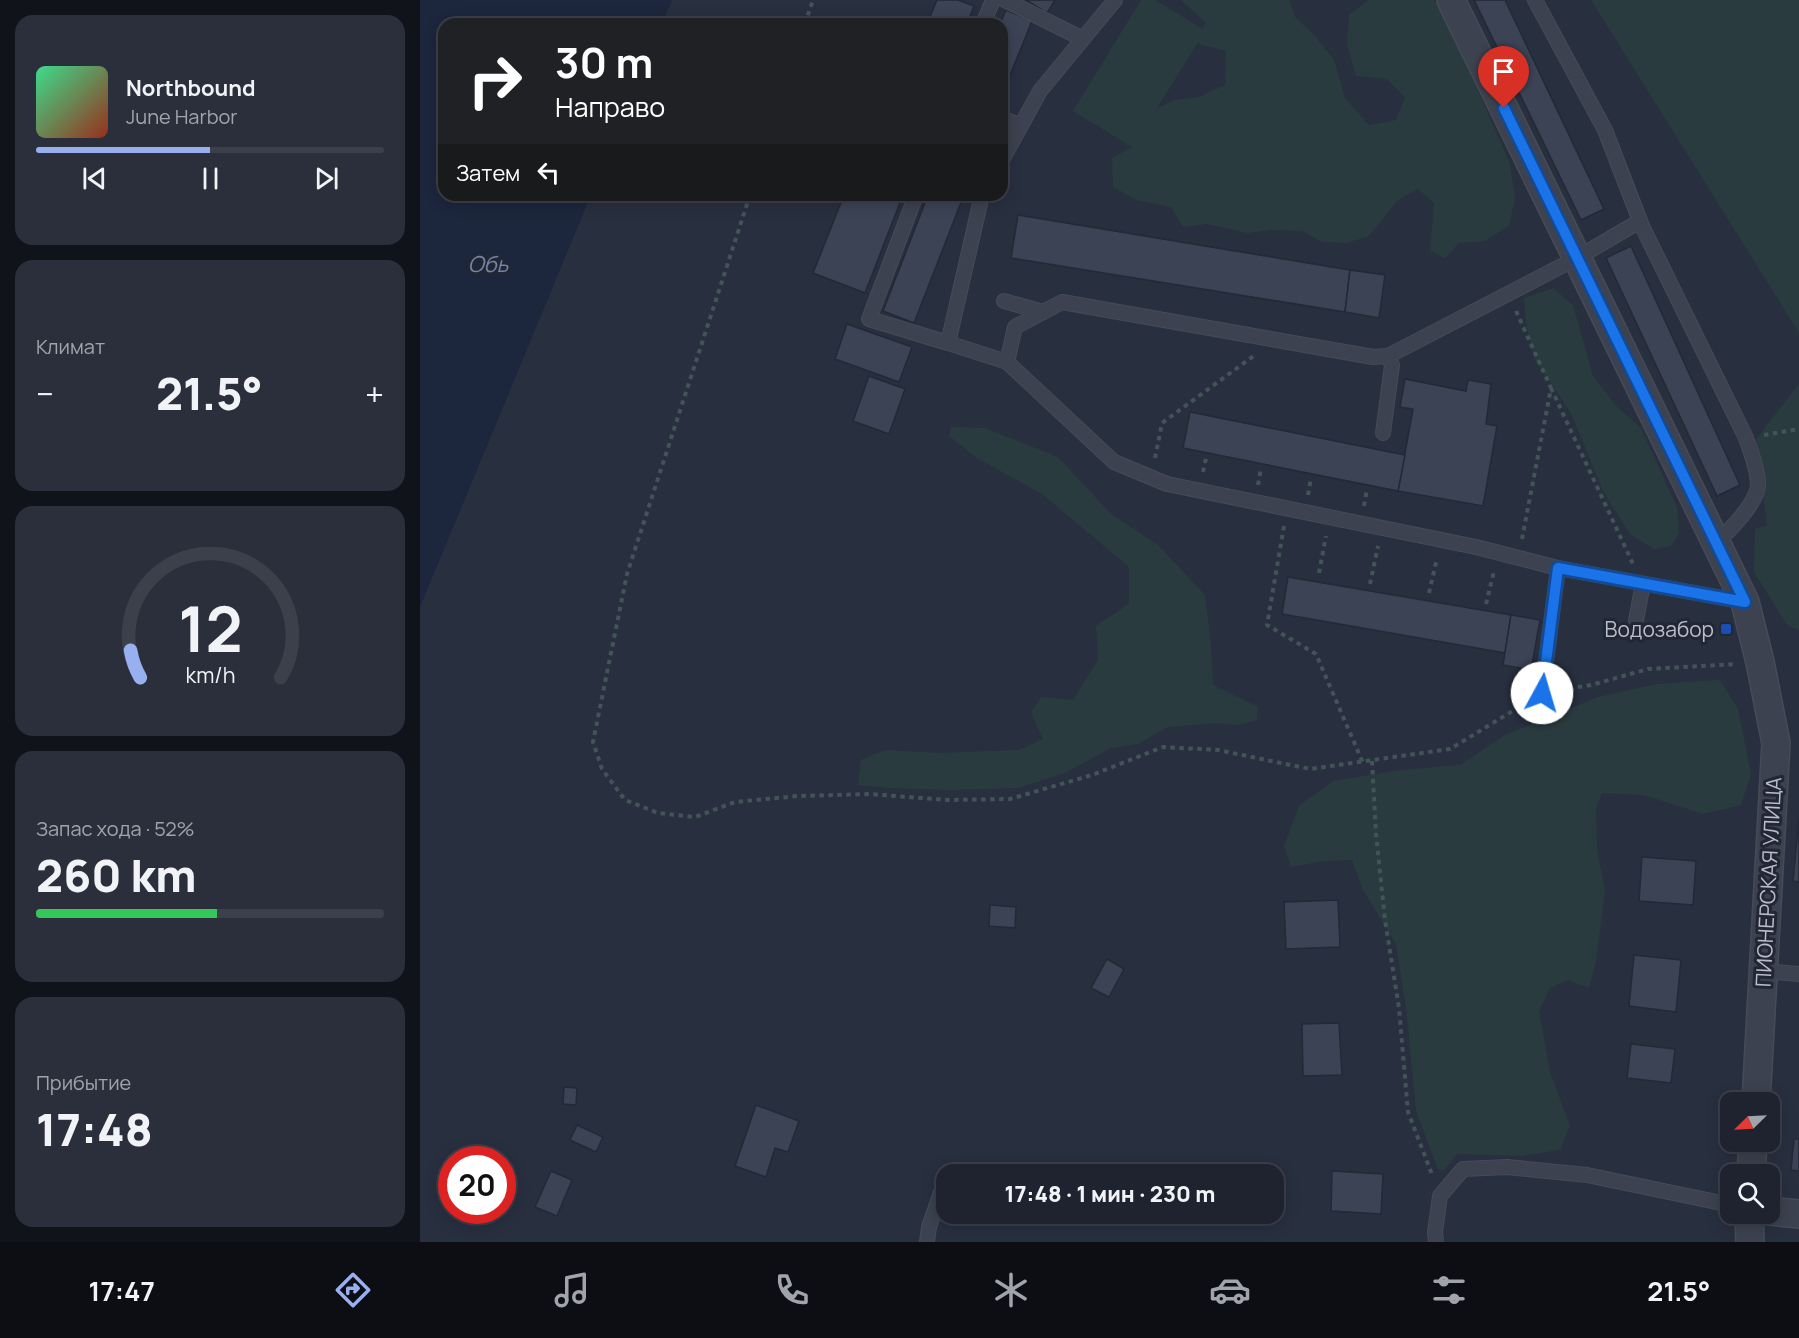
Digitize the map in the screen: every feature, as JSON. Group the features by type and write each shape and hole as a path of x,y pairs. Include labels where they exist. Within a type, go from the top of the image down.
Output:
{"street":[{"name":"ПИОНЕРСКАЯ УЛИЦА","path":"1451,0 1745,602 1776,743 1757,1092"},
{"path":"1780,1212 1799,1214"},
{"path":"1749,1224 1750,1242"}],"lane":[{"path":"986,18 993,0"},
{"path":"1005,0 1083,39"},
{"path":"1008,149 1040,91 1115,0"},
{"path":"1535,0 1605,130 1640,221 1746,438 1753,458 1758,487 1748,508 1734,526 1716,543"},
{"path":"1008,121 1021,126"},
{"path":"914,201 869,319 1007,362 1114,462 1167,484 1498,552 1558,568 1745,602"},
{"path":"948,343 981,201"},
{"path":"1007,362 1015,327 1062,302 1373,357 1388,356 1577,258 1640,221"},
{"path":"1004,301 1043,312"},
{"path":"1383,433 1392,365 1388,356"},
{"path":"1542,693 1558,568"},
{"path":"1636,620 1643,584"},
{"path":"1763,971 1799,974"},
{"path":"1436,1242 1435,1232 1440,1196 1463,1169 1506,1167 1587,1175 1720,1203"},
{"path":"927,1242 936,1207"}],"path":[{"path":"807,18 813,0"},
{"path":"748,201 627,574 593,742 602,769 625,800 658,813 695,817 735,802 798,796 869,794 948,800 1011,799 1092,775 1163,747 1218,750 1310,769 1363,763 1450,749 1542,693 1591,685 1648,669 1760,662"},
{"path":"1508,292 1643,584"},
{"path":"1151,477 1162,423 1268,345 1269,339"},
{"path":"1518,558 1551,388"},
{"path":"1746,438 1799,429"},
{"path":"1287,508 1267,625 1316,654 1363,763"},
{"path":"1319,573 1330,517"},
{"path":"1370,584 1382,528"},
{"path":"1429,593 1441,540"},
{"path":"1486,604 1498,552"},
{"path":"1372,761 1376,834 1385,920 1399,1008 1408,1112 1440,1196"}],"shaded area":[{"path":"1141,0 1155,0 1203,29 1205,22 1181,0 1289,0 1295,17 1315,36 1334,60 1345,98 1369,125 1396,120 1405,98 1387,79 1356,76 1347,44 1349,15 1368,0 1434,0 1449,23 1510,164 1515,198 1509,226 1485,241 1459,243 1445,258 1430,251 1434,203 1418,189 1398,200 1369,236 1347,243 1322,242 1302,231 1272,230 1247,233 1207,224 1183,227 1171,207 1137,200 1113,187 1112,158 1132,147 1073,111","holes":["1199,41 1199,44 1226,51 1225,85 1199,97 1174,100 1157,108"]},
{"path":"1591,0 1799,0 1799,333"},
{"path":"1553,288 1573,305 1593,376 1617,407 1641,428 1677,507 1679,533 1671,546 1654,549 1630,534 1603,491 1571,413 1534,358 1526,322 1524,298"},
{"path":"1799,384 1799,630 1787,625 1754,572 1755,529 1767,525 1756,439"},
{"path":"951,427 985,428 1058,457 1111,514 1158,545 1205,595 1213,685 1258,707 1257,720 1238,725 1217,723 1168,727 1138,744 1111,748 1065,773 1018,788 950,790 858,785 861,760 885,750 941,753 1019,750 1043,739 1031,713 1041,697 1073,700 1098,660 1096,626 1129,604 1129,567 1042,494 977,458 949,436"},
{"path":"1720,680 1738,709 1751,774 1741,805 1703,814 1644,795 1602,793 1596,809 1597,850 1605,890 1596,961 1589,988 1568,980 1550,988 1539,1011 1550,1072 1570,1126 1560,1150 1521,1156 1457,1154 1444,1170 1438,1169 1416,1111 1407,1015 1396,944 1363,890 1352,860 1324,861 1291,867 1284,846 1299,806 1333,781 1401,770 1460,765 1505,735 1598,697 1657,684"}],"water":[{"name":"Обь","path":"420,0 672,0 664,18 438,18 438,201 589,201 420,607"}],"building":[{"path":"937,0 958,0 974,6 969,18 930,18"},
{"path":"1026,0 1055,0 1047,13"},
{"path":"1474,0 1505,0 1604,209 1581,220"},
{"path":"1006,10 1032,21 1008,80 1008,18 1003,18"},
{"path":"842,201 901,201 865,293 813,273"},
{"path":"926,201 962,201 914,323 883,311"},
{"path":"1018,215 1350,270 1345,312 1011,258"},
{"path":"1631,246 1740,485 1717,496 1606,258"},
{"path":"1350,270 1385,275 1379,318 1345,312"},
{"path":"847,324 912,347 899,382 835,359"},
{"path":"869,376 905,389 889,434 853,421"},
{"path":"1405,379 1466,391 1468,380 1491,384 1486,424 1497,426 1483,506 1398,491 1413,409 1400,407"},
{"path":"1190,412 1405,455 1398,491 1183,448"},
{"path":"1288,577 1511,615 1505,653 1282,614"},
{"path":"1511,615 1540,620 1531,670 1503,665"},
{"path":"1799,819 1799,882 1793,881"},
{"path":"1642,857 1696,861 1693,905 1639,901"},
{"path":"1338,900 1340,947 1286,949 1284,902"},
{"path":"990,905 1016,907 1015,928 989,926"},
{"path":"1634,955 1681,960 1676,1012 1629,1006"},
{"path":"1107,959 1124,969 1109,997 1091,988"},
{"path":"1339,1023 1342,1075 1303,1076 1302,1024"},
{"path":"1631,1044 1675,1049 1671,1083 1627,1078"},
{"path":"564,1087 577,1088 576,1105 563,1104"},
{"path":"756,1105 799,1121 788,1152 775,1148 766,1177 735,1166"},
{"path":"577,1125 603,1137 596,1152 570,1140"},
{"path":"1794,1139 1799,1139 1799,1171 1791,1170"},
{"path":"551,1171 572,1180 557,1216 535,1207"},
{"path":"1332,1171 1383,1174 1381,1214 1331,1211"}],"place":[{"name":"Водозабор","path":"1726,629"}],"route":[{"path":"1504,108 1745,602 1558,568 1542,693"}]}
